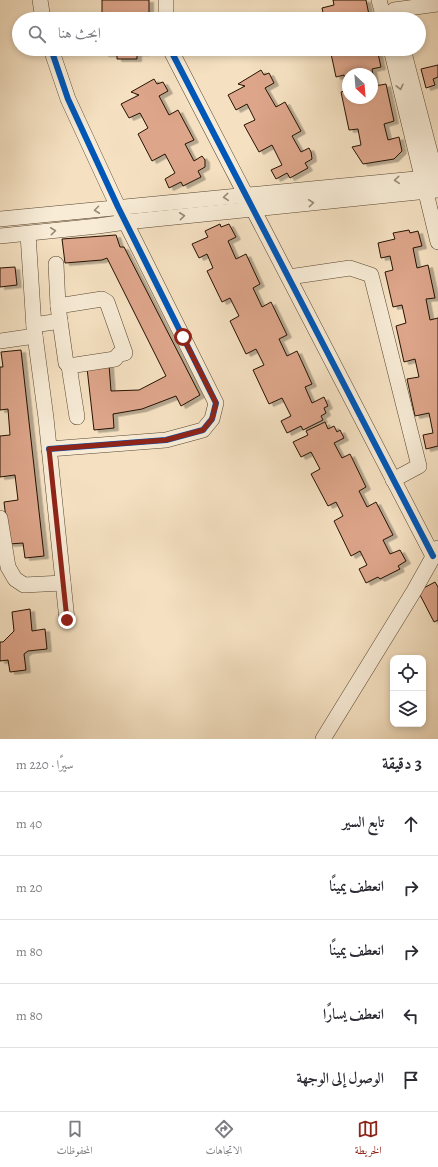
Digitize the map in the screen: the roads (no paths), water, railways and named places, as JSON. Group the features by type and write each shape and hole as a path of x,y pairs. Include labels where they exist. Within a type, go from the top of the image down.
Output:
{"street":[{"path":"40,0 42,12"},
{"path":"166,0 166,12"},
{"path":"379,0 391,12 438,4"},
{"path":"49,449 166,440 203,430 212,419 216,403 118,207 68,99 53,56"},
{"path":"174,56 393,480 435,552 414,590 323,739"},
{"path":"393,56 432,184"},
{"path":"405,56 432,184 438,242"},
{"path":"0,219 246,195 432,184"},
{"path":"0,236 253,209 432,184"},
{"path":"28,234 35,330 67,620"},
{"path":"56,264 60,321 66,363 68,366 78,418"},
{"path":"289,277 350,268 371,275 419,466 393,480"},
{"path":"58,306 102,299 107,302 125,353 119,354 115,359 68,366"},
{"path":"0,341 60,321"},
{"path":"0,518 8,567 15,579 24,585 63,583"}]}
